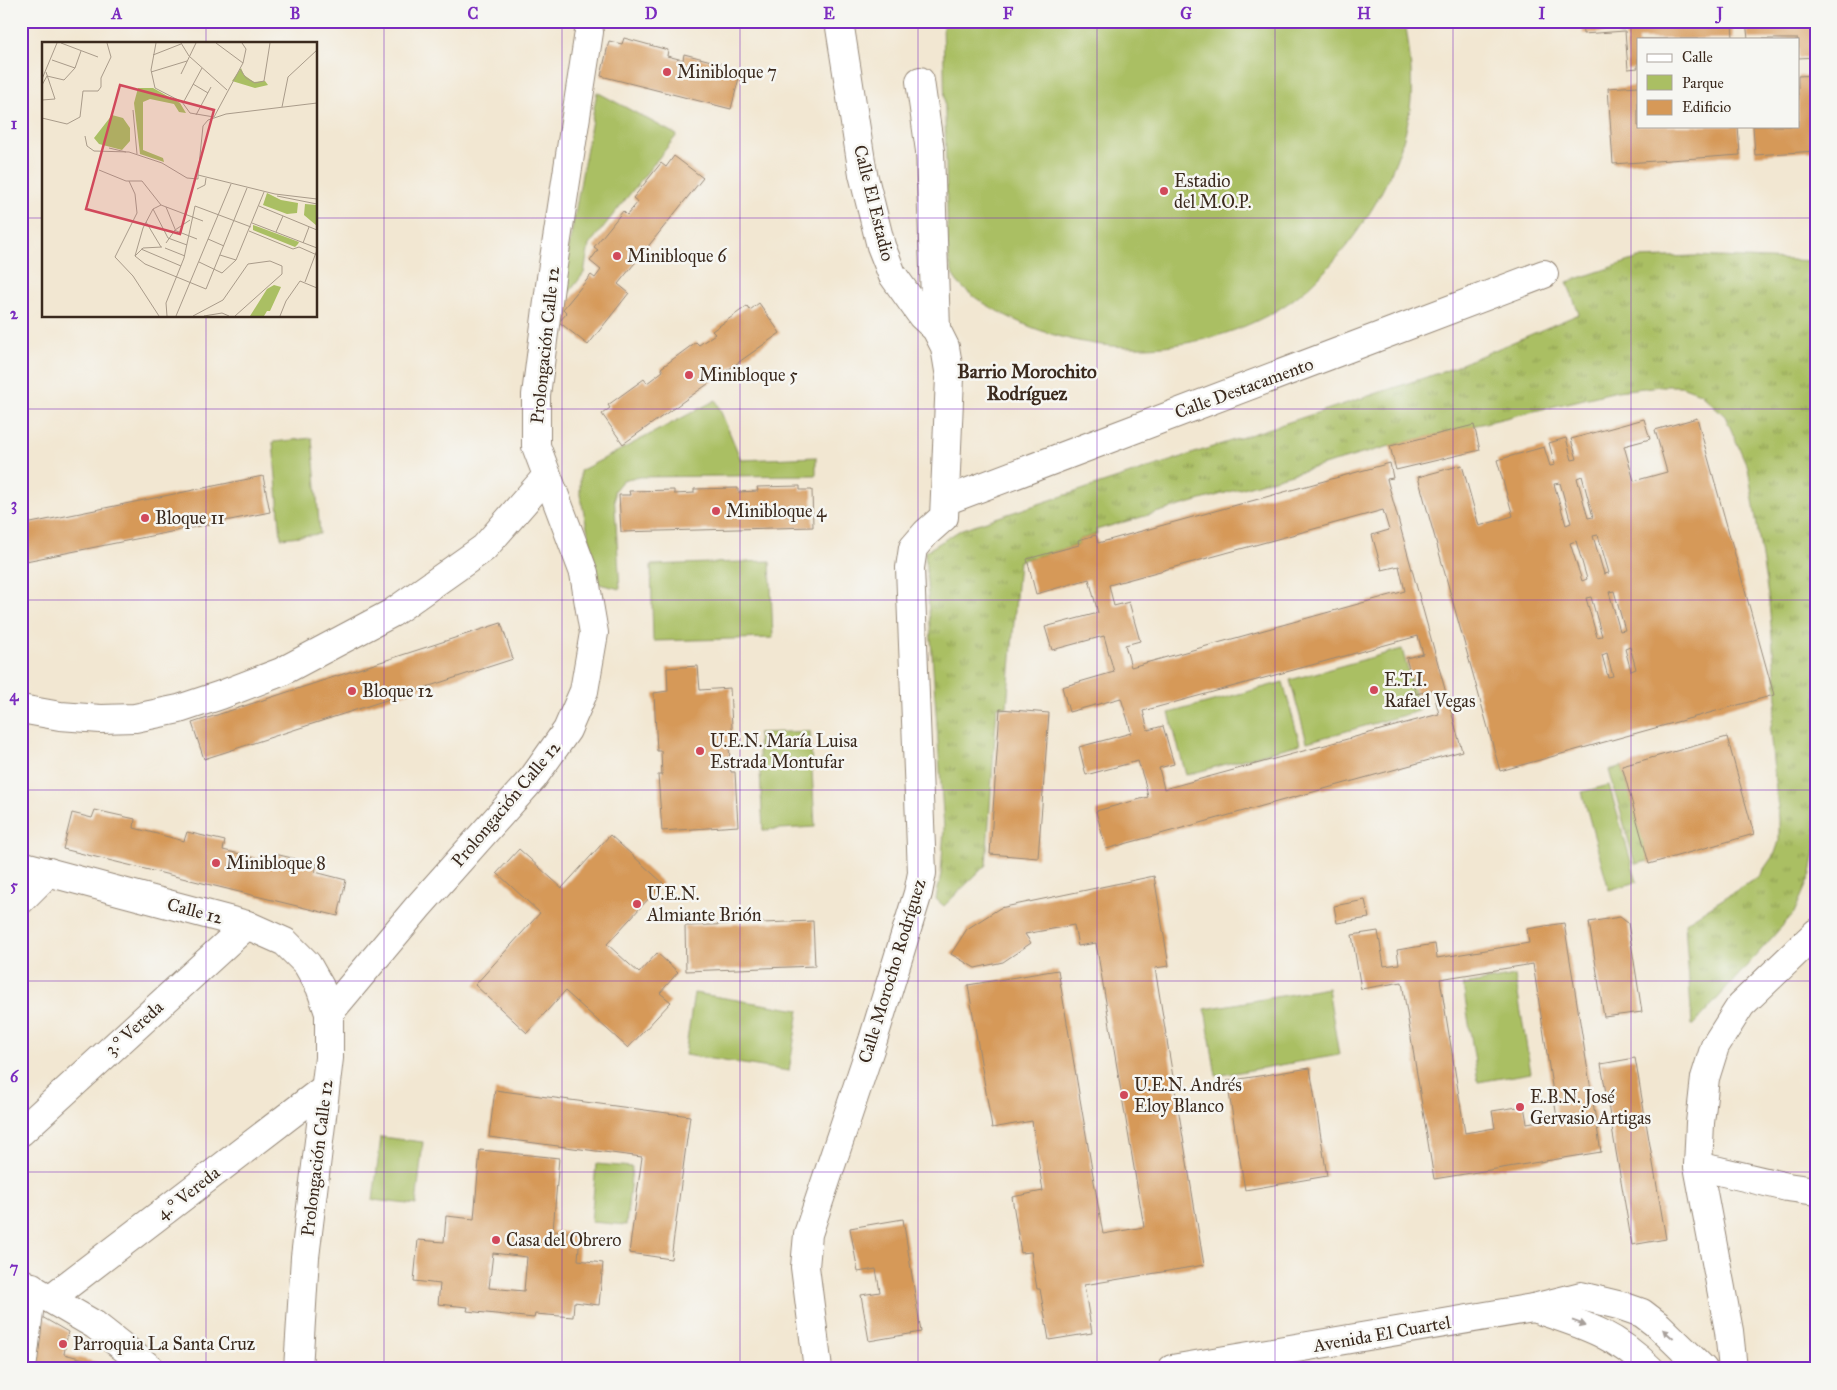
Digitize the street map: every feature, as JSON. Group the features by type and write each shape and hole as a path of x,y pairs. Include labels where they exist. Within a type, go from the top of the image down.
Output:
{"street":[{"name":"Calle El Estadio","path":"838,21 863,174 881,246 892,274 922,316 936,329 945,348 950,377 944,509"},
{"name":"Prolongación Calle 12","path":"298,1369 305,1256 329,1058 328,1013 418,907 533,778 567,730 584,691 594,633 584,573 546,477 536,446 536,395 589,32"},
{"path":"920,80 930,151 936,329"},
{"name":"Calle Destacamento","path":"944,509 1544,274"},
{"path":"21,709 60,716 101,719 135,718 179,709 281,672 392,613 484,548 546,477"},
{"name":"Calle Morocho Rodríguez","path":"818,1369 804,1267 808,1234 873,1040 918,893 922,874 910,568 913,548 944,509"},
{"name":"Calle 12","path":"21,865 247,925 285,942 307,964 320,987 328,1013"},
{"path":"21,900 49,872"},
{"name":"3.° Vereda","path":"21,1132 247,925"},
{"path":"1733,1369 1729,1331 1698,1166 1700,1123 1706,1078 1715,1046 1742,1005 1815,935"},
{"name":"4.° Vereda","path":"35,1289 325,1088"},
{"path":"1698,1166 1787,1187 1816,1190"},
{"path":"22,1369 35,1289 95,1325 151,1369"},
{"name":"Avenida El Cuartel","path":"1172,1369 1533,1308 1581,1296 1642,1313 1659,1326 1703,1369"},
{"name":"Avenida El Cuartel","path":"1533,1308 1602,1332 1623,1344 1650,1369"}],"green space":[{"name":"Estadio del M.O.P.","path":"943,21 1405,21 1411,81 1411,100 1407,126 1390,174 1379,197 1360,228 1322,274 1294,299 1279,309 1248,325 1216,336 1183,343 1150,347 1082,342 1049,333 1001,313 964,289 953,275 948,257"},
{"path":"597,92 677,135 589,245 584,273 558,307"},
{"path":"1695,256 1816,261 1816,846 1811,874 1794,913 1694,1025 1692,1025 1685,923 1759,876 1775,853 1779,841 1779,819 1770,731 1777,699 1769,602 1748,468 1725,416 1700,393 1681,386 1661,386 1617,391 1390,446 1096,530 1097,534 1078,540 1079,545 1019,561 1007,707 997,707 986,865 944,906 936,899 941,874 944,828 925,552 962,529 1445,371 1579,314 1567,282 1639,258"},
{"path":"716,400 741,460 816,457 816,475 636,477 623,480 614,491 620,589 599,584 580,495 580,471"},
{"path":"312,438 320,534 281,538 273,442"},
{"path":"770,561 773,638 653,641 651,565"},
{"path":"1402,649 1419,711 1307,742 1290,680"},
{"path":"1283,682 1300,744 1186,775 1169,713"},
{"path":"810,731 815,827 763,830 758,733"},
{"path":"1622,766 1649,861 1635,864 1609,770"},
{"path":"1609,785 1637,882 1609,890 1582,792"},
{"path":"1515,976 1531,1073 1478,1082 1463,985"},
{"path":"1328,988 1339,1055 1216,1076 1205,1009"},
{"path":"694,993 799,1010 789,1071 685,1055"},
{"path":"381,1137 423,1142 416,1205 373,1200"},
{"path":"596,1164 632,1167 626,1225 591,1222"}],"building":[{"path":"1582,21 1732,21 1733,38 1637,38 1637,68 1628,69 1625,31 1583,34"},
{"path":"1746,21 1816,21 1816,57 1800,58 1800,38 1748,38"},
{"name":"Minibloque 7","path":"624,38 668,50 667,56 683,60 684,54 727,65 726,71 740,74 731,109 601,76 609,41 622,44"},
{"path":"1816,75 1816,151 1755,155 1753,128 1800,128 1800,76"},
{"path":"1637,86 1637,128 1738,128 1740,155 1613,164 1608,88"},
{"name":"Minibloque 6","path":"674,156 703,178 618,284 629,293 588,345 559,322 567,313 563,309 591,275 595,278 601,270 590,261 598,250 594,247 623,211 627,215 638,202 633,198 661,163 666,167"},
{"name":"Minibloque 5","path":"759,303 780,333 623,444 602,414 610,408 608,405 644,379 647,383 663,371 661,368 696,342 699,345 715,334 712,331 747,306 750,310"},
{"path":"1697,418 1774,695 1500,771 1418,477 1462,465 1479,526 1513,516 1497,460 1544,447 1550,466 1555,465 1549,443 1566,438 1572,460 1577,459 1571,439 1644,419 1650,439 1624,446 1634,481 1667,472 1655,430","holes":["1582,476 1593,517 1588,518 1577,478","1560,483 1571,523 1566,525 1554,484","1598,535 1609,573 1604,574 1593,536","1576,541 1587,579 1582,581 1570,543","1614,591 1625,630 1620,631 1609,592","1591,597 1602,636 1597,637 1586,598","1630,647 1636,669 1631,671 1625,649","1607,653 1613,676 1608,677 1602,655"]},
{"path":"1474,425 1480,450 1396,470 1390,446"},
{"path":"1390,463 1393,478 1387,479 1462,751 1106,849 1096,811 1148,797 1145,783 1138,761 1086,775 1079,747 1131,733 1129,724 1121,698 1069,712 1062,687 1114,672 1104,636 1052,650 1045,627 1098,613 1089,579 1036,594 1027,559 1079,545 1078,540 1096,535 1098,543","holes":["1383,510 1389,530 1372,535 1382,570 1399,566 1405,591 1131,667 1125,645 1140,641 1129,602 1114,606 1109,585","1418,636 1423,654 1406,658 1416,694 1433,690 1439,714 1164,789 1159,768 1174,764 1163,726 1148,730 1143,711"]},
{"name":"Bloque 11","path":"263,476 270,512 21,562 21,525"},
{"name":"Minibloque 4","path":"800,486 800,490 812,490 813,527 621,532 619,495 630,495 629,491 674,490 674,494 694,493 694,489 738,488 738,492 758,491 757,487"},
{"name":"Bloque 12","path":"501,623 513,659 204,759 192,723"},
{"path":"698,666 700,690 730,688 733,746 729,747 731,772 735,772 738,826 662,831 658,775 662,775 661,751 657,751 654,693 668,691 667,668"},
{"path":"1000,709 1049,713 1038,858 990,854"},
{"path":"1727,737 1754,834 1649,864 1622,766"},
{"name":"Minibloque 8","path":"95,810 135,819 134,828 184,841 187,832 225,841 223,850 273,862 275,854 317,864 315,872 346,880 338,916 63,849 72,813 92,818"},
{"path":"610,835 663,883 607,944 639,973 657,953 678,972 660,993 671,1002 628,1048 565,991 527,1033 475,985 540,913 497,873 519,849 562,888"},
{"path":"1154,876 1169,966 1155,968 1204,1265 1084,1285 1092,1333 1049,1340 1040,1289 1037,1289 1031,1252 1021,1253 1012,1197 1043,1191 1032,1121 992,1128 968,985 1058,970 1103,1234 1144,1227 1096,943 1078,946 1074,925 1025,934 1031,943 1003,962 975,968 951,954 967,929 1000,908"},
{"path":"1365,900 1369,918 1337,923 1334,906"},
{"path":"1620,917 1628,923 1642,1012 1604,1017 1589,922"},
{"path":"813,921 815,966 686,971 685,926"},
{"path":"1564,923 1601,1152 1434,1179 1402,982 1361,989 1352,935 1378,931 1384,966 1399,964 1397,950 1435,944 1437,958 1529,943 1527,929","holes":["1533,964 1557,1118 1527,1123 1524,1106 1492,1111 1495,1128 1465,1133 1440,979"]},
{"path":"1635,1058 1666,1239 1632,1245 1601,1064"},
{"path":"1310,1068 1327,1176 1245,1190 1227,1081"},
{"path":"495,1090 690,1116 671,1259 629,1253 642,1157 489,1137"},
{"path":"480,1150 559,1158 553,1231 580,1233 578,1260 603,1263 599,1305 574,1302 573,1317 535,1314 534,1318 467,1311 468,1307 438,1304 440,1284 414,1281 418,1240 444,1242 446,1216 474,1219","holes":["493,1253 527,1257 524,1291 489,1288"]},
{"path":"903,1219 921,1332 869,1341 861,1295 880,1292 876,1269 858,1272 850,1228"},
{"name":"Parroquia La Santa Cruz","path":"42,1317 68,1332 64,1354 107,1365 112,1369 35,1369"}],"place":[{"name":"Minibloque 7","path":"667,72"},
{"name":"Estadio del M.O.P.","path":"1164,191"},
{"name":"Minibloque 6","path":"617,256"},
{"name":"Minibloque 5","path":"689,375"},
{"name":"Minibloque 4","path":"716,511"},
{"name":"Bloque 11","path":"145,518"},
{"name":"E.T.I. Rafael Vegas","path":"1374,690"},
{"name":"Bloque 12","path":"352,691"},
{"name":"U.E.N. María Luisa Estrada Montufar","path":"700,751"},
{"name":"Minibloque 8","path":"216,863"},
{"name":"U.E.N. Almiante Brión","path":"637,904"},
{"name":"U.E.N. Andrés Eloy Blanco","path":"1124,1095"},
{"name":"E.B.N. José Gervasio Artigas","path":"1520,1107"},
{"name":"Casa del Obrero","path":"496,1240"},
{"name":"Parroquia La Santa Cruz","path":"63,1344"}],"district":[{"name":"Barrio Morochito Rodríguez","path":"1027,382"}]}
